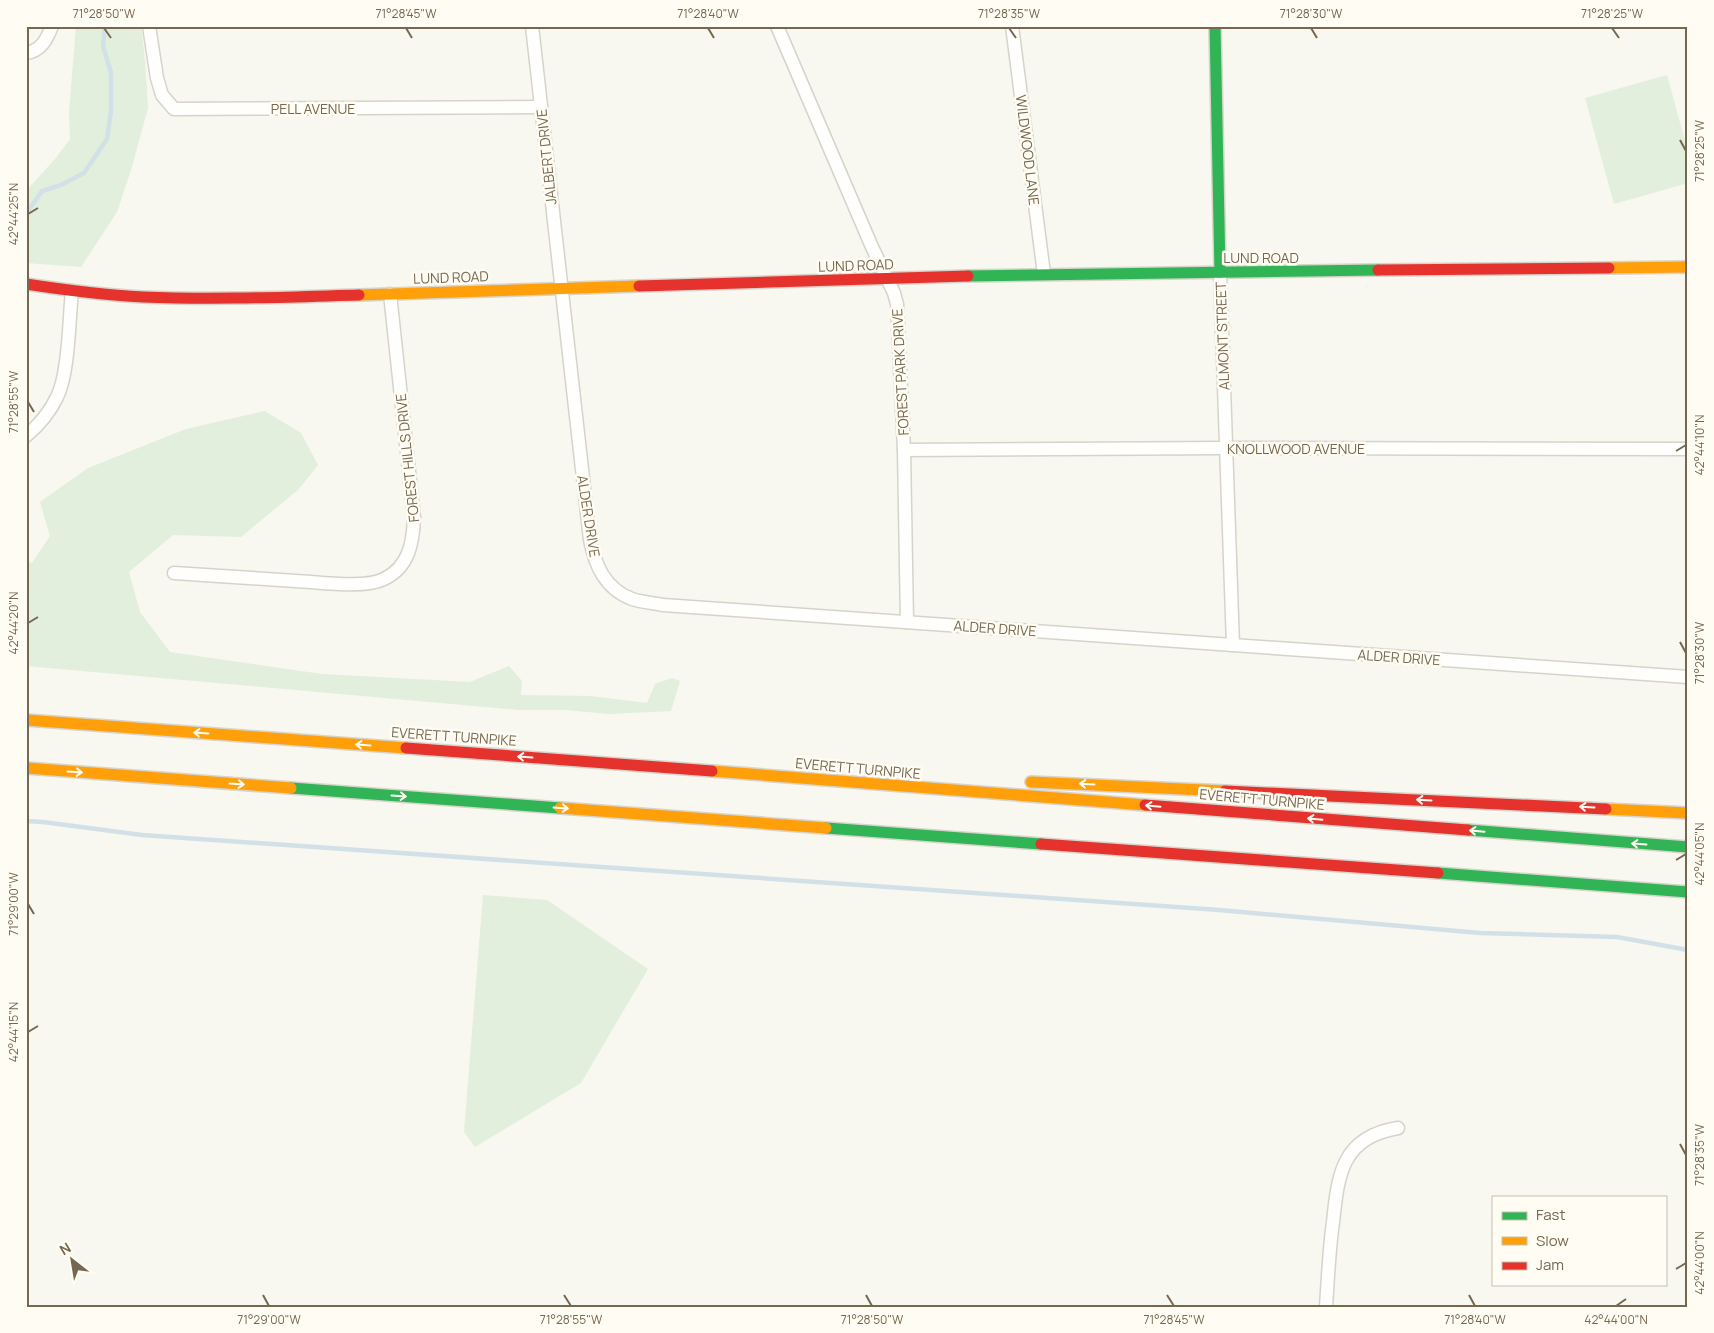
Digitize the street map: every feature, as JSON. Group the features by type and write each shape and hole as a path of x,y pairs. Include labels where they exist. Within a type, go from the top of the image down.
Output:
{"main road":[{"name":"ALMONT STREET","path":"1215,26 1220,272"},
{"name":"LUND ROAD","path":"26,284 72,291 142,297 231,299 1044,274 1688,267"},
{"name":"EVERETT TURNPIKE","path":"26,720 573,760 1688,847"},
{"path":"573,760 933,777"},
{"path":"26,768 1688,892"},
{"path":"1023,781 1688,813"},
{"path":"1574,884 1688,901"}],"street":[{"path":"30,53 46,40 52,26"},
{"name":"PELL AVENUE","path":"149,26 157,78 162,95 174,109 541,107"},
{"name":"JALBERT DRIVE","path":"532,26 561,288"},
{"name":"FOREST PARK DRIVE","path":"776,26 872,247 888,279 897,304 904,450 907,622"},
{"name":"WILDWOOD LANE","path":"1012,26 1044,274"},
{"name":"ALMONT STREET","path":"1220,272 1233,645"},
{"name":"ALDER DRIVE","path":"561,288 590,540 600,573 612,587 631,598 663,605 1688,677"},
{"path":"26,436 37,426 58,396 65,361 72,291"},
{"name":"FOREST HILLS DRIVE","path":"174,573 366,584 383,580 398,570 409,555 414,537 414,518 390,294"},
{"name":"KNOLLWOOD AVENUE","path":"904,450 1226,448 1688,449"},
{"path":"1326,1307 1336,1188 1342,1166 1354,1150 1371,1136 1383,1130 1398,1128"}],"green space":[{"path":"76,26 141,26 148,108 117,212 81,267 26,263 26,191 70,139 69,112"},
{"path":"1667,75 1688,152 1688,183 1614,204 1585,98"},
{"path":"265,411 301,433 318,465 299,489 241,537 173,535 129,572 140,612 170,652 322,674 470,682 509,666 522,681 521,695 590,696 647,703 655,684 672,678 680,681 671,711 609,714 565,710 519,710 26,666 26,561 32,563 50,536 40,502 88,468 186,429"},
{"path":"483,895 547,900 648,969 581,1083 475,1147 464,1132"}],"waterway":[{"path":"26,214 42,191 61,185 84,173 107,139 111,111 111,73 103,46 105,26"},
{"path":"26,821 142,835 1219,910 1480,933 1617,937 1688,950"}],"traffic: fast":[{"path":"1215,26 1220,272"},
{"path":"968,276 1378,270"},
{"path":"291,788 560,808"},
{"path":"826,828 1041,844"},
{"path":"1468,830 1688,847"},
{"path":"1438,873 1688,892"}],"traffic: slow":[{"path":"1609,268 1688,267"},
{"path":"359,295 639,286"},
{"path":"26,720 406,748"},
{"path":"26,768 291,788"},
{"path":"712,771 1145,805"},
{"path":"1031,782 1225,791"},
{"path":"560,808 826,828"},
{"path":"1606,809 1688,813"}],"traffic: jam":[{"path":"1378,270 1609,268"},
{"path":"639,286 968,276"},
{"path":"26,284 114,295 170,298 359,295"},
{"path":"406,748 712,771"},
{"path":"1225,791 1606,809"},
{"path":"1145,805 1468,830"},
{"path":"1041,844 1438,873"}]}
